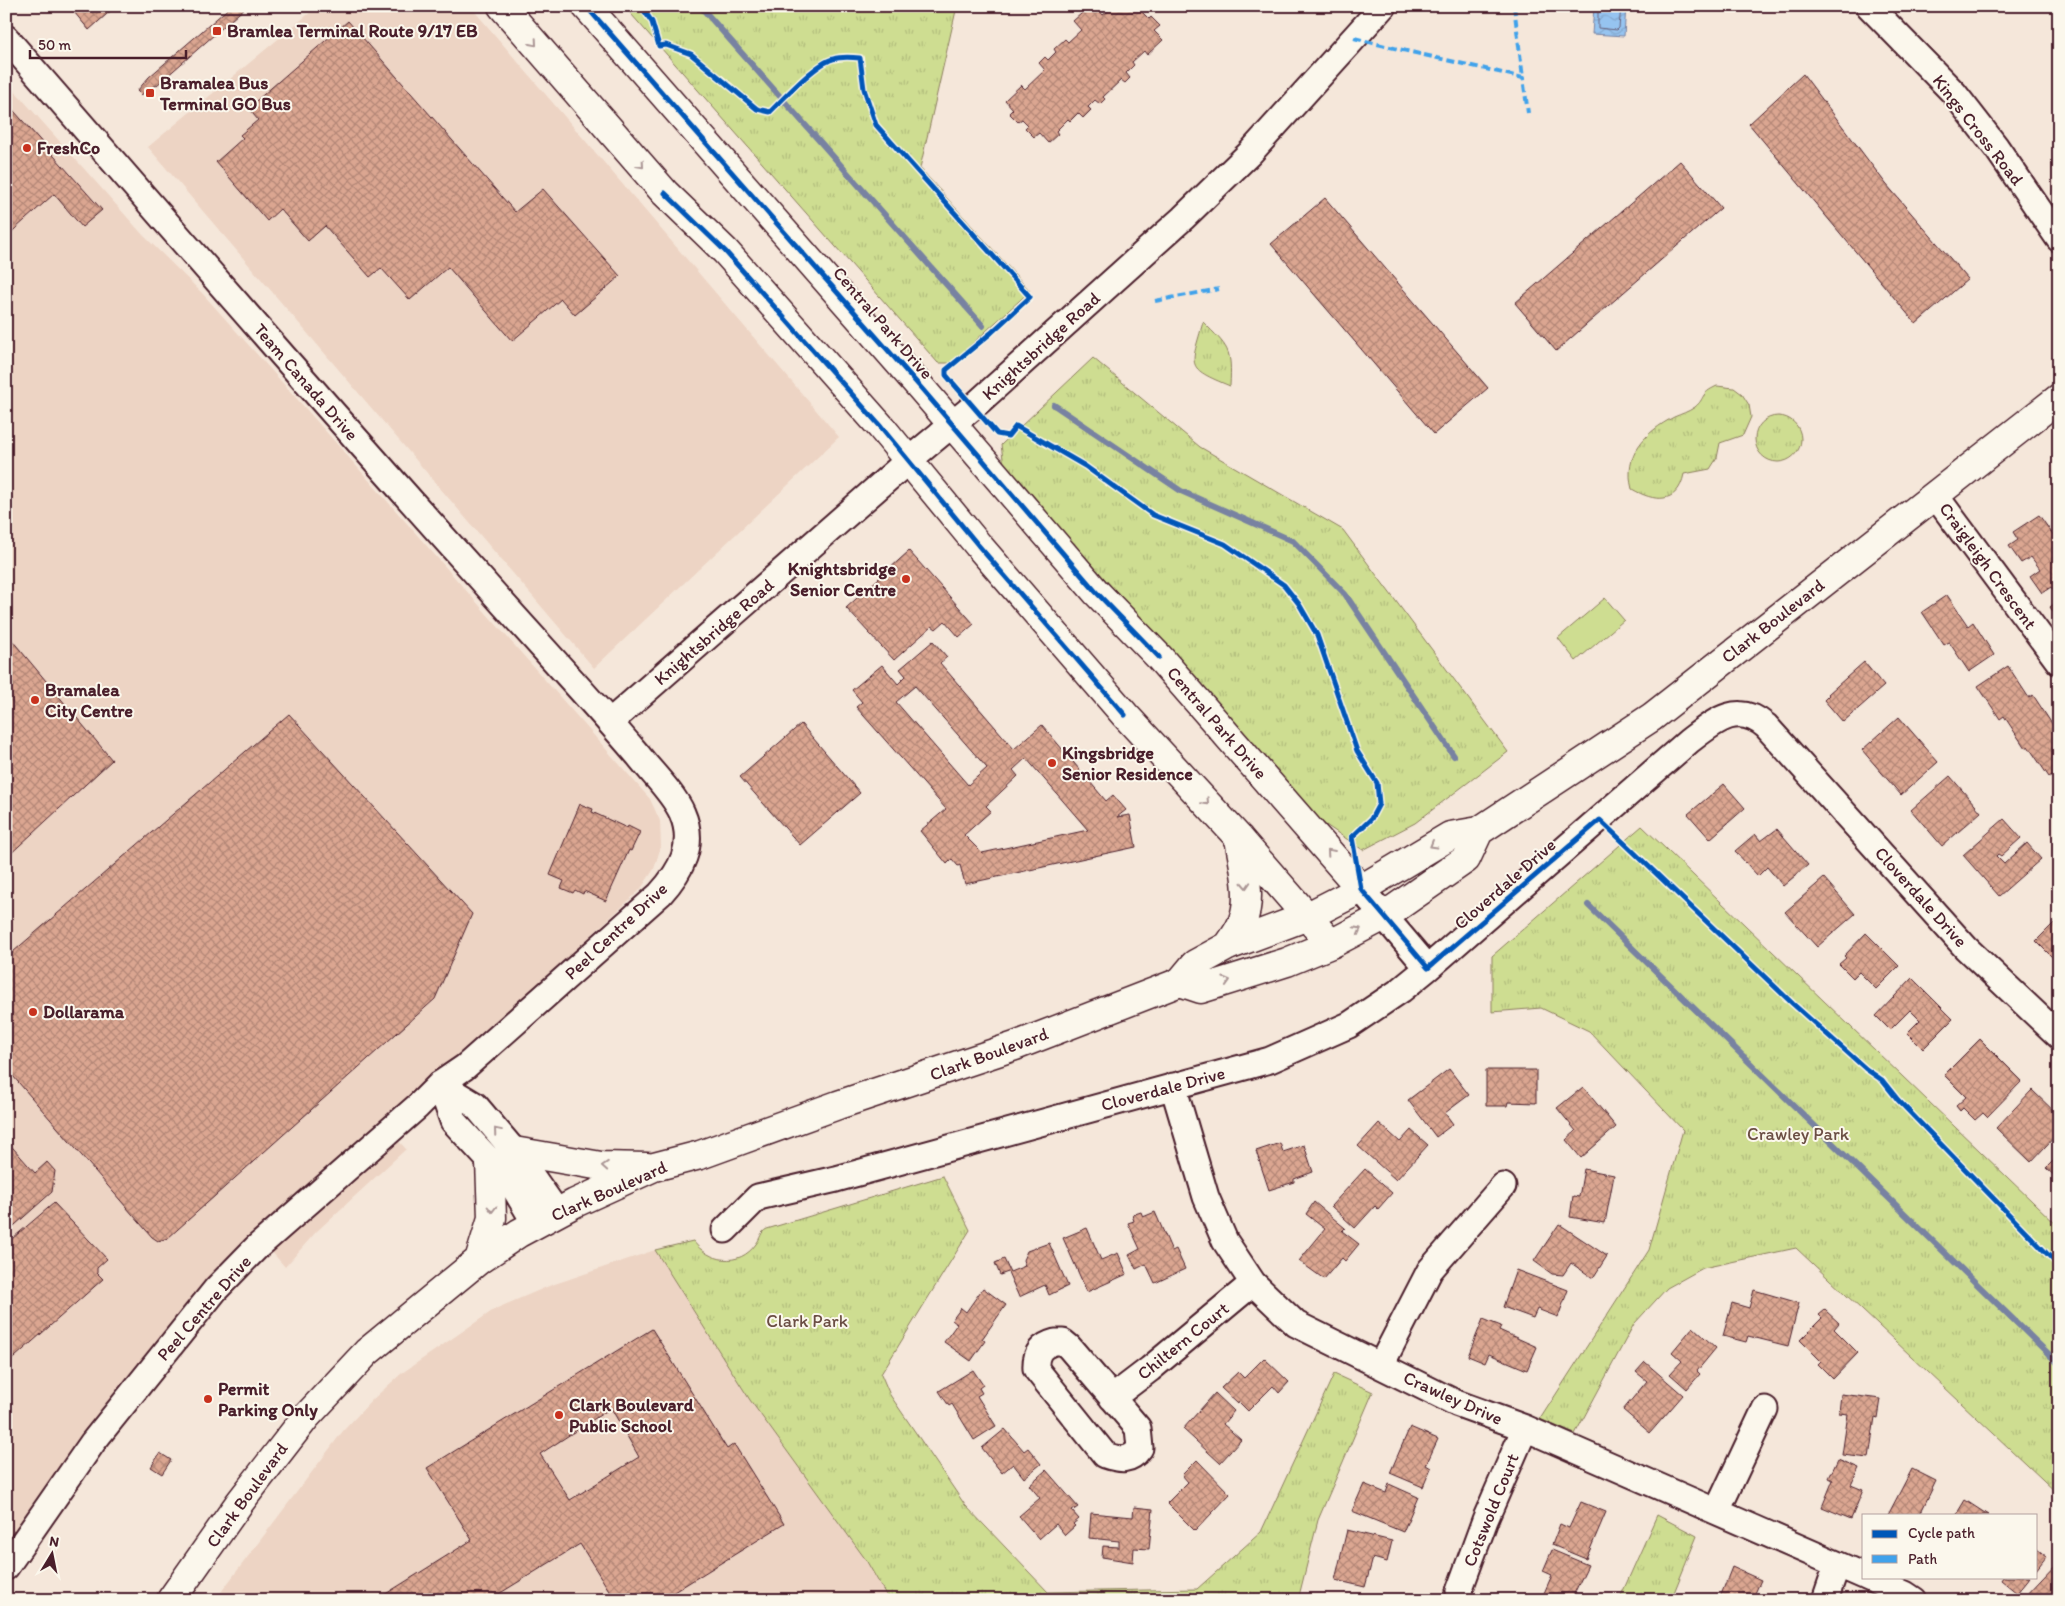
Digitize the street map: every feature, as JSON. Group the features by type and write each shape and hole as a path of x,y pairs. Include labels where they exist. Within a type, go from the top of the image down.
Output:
{"street":[{"path":"502,6 665,193 725,251 909,460 978,545 1113,701 1238,837 1331,944"},
{"name":"Central Park Drive","path":"586,6 871,329 1096,592 1159,657 1428,968"},
{"name":"Knightsbridge Road","path":"610,722 1119,276 1250,153 1383,6"},
{"name":"Kings Cross Road","path":"1869,6 1954,93 1996,147 2059,239"},
{"name":"Team Canada Drive","path":"6,38 293,368 610,722"},
{"name":"Clark Boulevard","path":"171,1600 240,1502 306,1417 366,1352 506,1241 546,1218 654,1167 700,1155 838,1105 1015,1046 1180,982 1195,964 1228,946 1308,916 1361,889 1450,836 1479,831 1652,717 2059,398"},
{"name":"Craigleigh Crescent","path":"1935,494 2059,662"},
{"name":"Cloverdale Drive","path":"725,1230 758,1197 836,1178 1270,1060 1349,1025 1394,995 1428,968 1689,741 1716,720 1731,715 1756,717 1766,726 1966,948 2059,1036"},
{"name":"Peel Centre Drive","path":"6,1567 93,1442 216,1289 256,1248 418,1106 440,1084 465,1067 660,894 681,867 686,852 687,836 682,813 667,791 610,722"},
{"path":"1180,982 1201,989 1288,962 1331,944 1384,916 1466,859 1479,831"},
{"path":"1228,946 1242,923 1247,907 1246,879 1238,837"},
{"path":"440,1084 453,1120 502,1156 601,1166 654,1167"},
{"name":"Crawley Drive","path":"1173,1086 1206,1197 1226,1241 1253,1284 1296,1324 1456,1402 1525,1428 1862,1576"},
{"path":"502,1156 513,1186 546,1218"},
{"path":"480,1260 492,1218 502,1156"},
{"path":"1381,1366 1430,1270 1503,1186"},
{"name":"Chiltern Court","path":"1112,1398 1253,1284"},
{"path":"1063,1342 1112,1398 1138,1428 1140,1448 1136,1454 1128,1459 1116,1459 1105,1455 1036,1369 1038,1353 1046,1345 1063,1342"},
{"path":"1717,1511 1764,1409"},
{"name":"Cotswold Court","path":"1459,1591 1485,1520 1525,1428"},
{"path":"1825,1600 1837,1565"},
{"name":"Crawley Drive","path":"1867,1578 1905,1594 1914,1600"}],"shaded area":[{"path":"318,6 470,6 839,437 594,668 148,147"},
{"path":"6,81 143,235 202,293 650,799 660,821 661,846 654,869 640,890 500,1020 381,1122 406,1149 316,1232 285,1267 271,1251 228,1294 117,1431 6,1590"},
{"name":"Clark Boulevard Public School","path":"655,1250 750,1400 866,1560 889,1600 215,1600 343,1431 372,1400 402,1373 495,1309 549,1286"}],"green space":[{"path":"624,6 957,6 920,168 1030,291 951,363 938,363"},
{"path":"1203,322 1227,350 1230,364 1230,386 1205,374 1195,364 1194,357"},
{"path":"1093,358 1200,447 1343,530 1508,752 1415,823 1363,850 1317,819 1004,465 1001,445"},
{"path":"1717,386 1734,388 1742,394 1749,405 1751,417 1743,435 1720,443 1717,458 1710,469 1684,474 1681,484 1671,496 1664,498 1649,497 1632,489 1631,466 1634,455 1646,437 1664,423 1695,407 1708,391"},
{"path":"1774,416 1782,416 1791,420 1797,426 1801,439 1797,452 1791,458 1782,462 1774,462 1765,458 1759,452 1755,443 1755,435 1759,426 1765,420"},
{"path":"1605,598 1624,620 1576,661 1558,638"},
{"name":"Crawley Park","path":"1642,826 2059,1227 2059,1495 1796,1248 1703,1268 1667,1288 1634,1324 1575,1434 1540,1419 1649,1250 1683,1130 1589,1031 1541,1008 1492,1012 1492,956"},
{"name":"Clark Park","path":"943,1176 970,1230 881,1374 890,1395 965,1505 1048,1592 1197,1589 1261,1532 1334,1374 1373,1392 1318,1520 1298,1600 889,1600 866,1560 750,1400 655,1250 693,1241 707,1254 715,1258 733,1259 741,1257 749,1252 767,1229"},
{"path":"1657,1515 1697,1536 1671,1600 1619,1600"}],"water":[{"path":"1594,6 1626,6 1624,36 1592,34"}],"building":[{"path":"69,6 116,6 89,30"},
{"path":"231,6 247,6 157,85 141,95 137,91 149,77"},
{"path":"1090,6 1095,6 1103,15 1114,6 1144,6 1146,8 1142,12 1149,19 1151,17 1160,26 1154,31 1163,40 1147,55 1144,51 1132,62 1134,65 1126,73 1130,78 1125,83 1121,80 1103,97 1105,99 1100,104 1095,100 1088,107 1091,110 1083,118 1078,113 1070,121 1068,119 1056,131 1058,134 1048,143 1039,133 1034,137 1025,128 1028,125 1022,119 1018,122 1009,113 1013,109 1005,100 1021,85 1025,89 1045,70 1039,63 1045,57 1048,60 1056,52 1054,49 1065,39 1068,42 1081,30 1073,21"},
{"path":"348,21 515,212 543,189 620,276 575,315 561,299 512,341 448,267 410,300 381,268 370,277 325,226 308,241 280,209 267,221 216,162 243,138 240,135 258,120 248,108"},
{"path":"1803,74 1886,184 1968,279 1916,324 1749,124"},
{"name":"FreshCo","path":"6,102 102,210 82,227 54,194 6,237"},
{"path":"1680,161 1721,208 1556,351 1515,303"},
{"path":"1325,198 1488,388 1434,434 1271,244"},
{"path":"2039,515 2059,543 2059,598 2051,587 2042,593 2030,576 2040,569 2031,557 2021,563 2009,546 2018,540 2013,532"},
{"name":"Knightsbridge Senior Centre","path":"909,551 974,624 959,637 945,621 936,629 932,626 894,660 846,608"},
{"path":"1947,595 1968,626 1973,622 1994,655 1969,672 1949,642 1944,645 1922,612"},
{"path":"2059,600 2059,614 2056,616 2050,607"},
{"name":"Bramalea City Centre","path":"6,633 112,760 6,858"},
{"name":"Kingsbridge Senior Residence","path":"933,641 947,657 940,663 1014,749 1042,725 1106,801 1113,795 1126,810 1117,817 1130,815 1136,847 965,884 960,865 958,866 952,859 947,864 920,831 946,809 856,707 862,702 852,690 882,665 898,684 906,676 900,669","holes":["915,686 987,768 968,785 896,702","1026,758 1088,830 982,853 964,835 991,811 986,806 1018,776 1013,770"]},
{"path":"1864,662 1884,686 1843,722 1824,700 1828,694"},
{"path":"2008,666 2029,698 2033,695 2054,727 2057,724 2059,727 2059,784 2052,775 2049,777 2028,746 2025,748 2004,716 2000,719 1978,686"},
{"path":"289,714 472,914 435,999 168,1238 158,1241 152,1237 6,1068 6,958"},
{"path":"1899,717 1938,762 1901,795 1862,750"},
{"path":"801,724 860,793 800,845 740,777"},
{"path":"1950,776 1981,812 1942,846 1911,810"},
{"path":"1724,784 1745,808 1710,839 1688,814"},
{"path":"580,804 593,809 592,812 640,832 631,851 629,850 606,901 584,891 583,894 575,890 573,893 561,888 564,881 550,875"},
{"path":"2004,819 2021,838 2001,856 1998,854 1996,856 2004,864 2027,843 2041,859 1999,896 1963,855"},
{"path":"1777,829 1808,865 1783,886 1767,867 1758,876 1735,851 1755,834 1761,841"},
{"path":"1824,878 1855,914 1817,947 1785,912"},
{"path":"2059,918 2059,964 2036,941"},
{"path":"1866,933 1899,966 1876,989 1859,972 1853,978 1839,964"},
{"path":"1912,978 1953,1019 1923,1049 1907,1033 1920,1020 1910,1010 1890,1030 1876,1016"},
{"path":"1980,1039 2022,1081 1987,1117 1983,1113 1975,1120 1963,1108 1960,1111 1956,1106 1966,1097 1944,1075"},
{"path":"1449,1069 1469,1095 1445,1113 1453,1124 1436,1137 1408,1100"},
{"path":"1486,1070 1536,1070 1536,1103 1508,1102 1507,1106 1486,1106"},
{"path":"1583,1087 1616,1127 1581,1158 1566,1140 1576,1131 1557,1108"},
{"path":"2032,1090 2059,1116 2059,1132 2031,1162 1996,1128"},
{"path":"1379,1123 1400,1142 1411,1130 1428,1145 1396,1180 1358,1146"},
{"path":"6,1140 35,1173 47,1162 55,1171 52,1192 6,1233"},
{"path":"1280,1143 1283,1152 1304,1145 1313,1172 1294,1179 1294,1182 1269,1190 1256,1151"},
{"path":"2059,1155 2059,1180 2046,1168"},
{"path":"1365,1169 1392,1193 1378,1209 1375,1206 1355,1228 1331,1206"},
{"path":"1584,1169 1614,1175 1605,1223 1570,1217 1573,1196 1579,1197"},
{"path":"1314,1202 1345,1228 1342,1231 1359,1244 1345,1261 1342,1258 1324,1279 1299,1261 1325,1229 1306,1214"},
{"path":"54,1203 107,1259 97,1268 97,1273 103,1279 6,1365 6,1244"},
{"path":"1141,1212 1143,1217 1155,1212 1172,1251 1176,1249 1185,1269 1155,1283 1146,1264 1136,1269 1129,1255 1140,1249 1128,1223 1134,1221 1132,1215"},
{"path":"1559,1224 1607,1256 1593,1278 1571,1263 1563,1275 1552,1274 1534,1261"},
{"path":"1087,1228 1101,1260 1118,1253 1127,1274 1087,1292 1063,1238"},
{"path":"1049,1243 1068,1286 1049,1295 1045,1285 1019,1297 1008,1272 1000,1275 995,1263 1004,1259 1010,1272 1025,1266 1023,1260 1027,1251"},
{"path":"1516,1270 1568,1290 1558,1317 1537,1309 1533,1318 1503,1307"},
{"path":"983,1288 1006,1305 982,1339 985,1341 971,1361 944,1342 957,1324 952,1320 961,1308 966,1312"},
{"path":"1754,1290 1799,1303 1788,1346 1748,1336 1746,1342 1723,1336 1732,1303 1749,1308"},
{"path":"1825,1310 1839,1323 1834,1329 1858,1353 1833,1379 1818,1364 1821,1361 1800,1340 1822,1318 1819,1315"},
{"path":"1483,1319 1501,1326 1499,1330 1537,1347 1527,1370 1489,1354 1485,1363 1468,1356"},
{"path":"1693,1327 1716,1348 1697,1371 1700,1374 1687,1389 1670,1374 1682,1361 1672,1352"},
{"path":"652,1329 727,1449 734,1444 784,1524 661,1600 615,1600 580,1544 489,1600 376,1600 472,1540 427,1468","holes":["611,1408 639,1457 570,1500 540,1454"]},
{"path":"1264,1358 1289,1382 1279,1393 1273,1386 1248,1411 1221,1388 1238,1372 1244,1378"},
{"path":"1645,1362 1683,1395 1650,1433 1623,1410 1647,1381 1636,1372"},
{"path":"973,1370 983,1385 979,1388 982,1393 977,1396 996,1426 974,1440 952,1404 949,1406 939,1391"},
{"path":"1215,1393 1234,1411 1223,1424 1241,1440 1220,1463 1183,1429"},
{"path":"1841,1394 1881,1399 1878,1418 1875,1417 1869,1458 1842,1455 1848,1414 1839,1413"},
{"path":"1410,1427 1438,1439 1426,1465 1431,1468 1423,1487 1390,1473"},
{"path":"1005,1429 1024,1451 1028,1448 1041,1464 1024,1478 1013,1464 1002,1473 982,1448"},
{"path":"160,1453 171,1460 162,1474 151,1467"},
{"path":"1838,1459 1859,1468 1851,1485 1863,1490 1851,1519 1822,1507 1833,1480 1829,1478"},
{"path":"1197,1460 1230,1494 1195,1531 1167,1503 1188,1482 1182,1475"},
{"path":"1912,1469 1936,1481 1920,1514 1889,1514"},
{"path":"1046,1470 1078,1507 1072,1511 1079,1519 1073,1524 1075,1526 1065,1535 1056,1524 1039,1539 1019,1516 1040,1498 1029,1485"},
{"path":"1364,1484 1386,1493 1389,1484 1418,1497 1403,1532 1352,1511"},
{"path":"1965,1500 1986,1514 1957,1514"},
{"path":"1581,1502 1606,1512 1586,1559 1552,1545 1560,1524 1569,1528"},
{"path":"1134,1507 1153,1509 1149,1549 1134,1548 1133,1562 1102,1557 1103,1546 1119,1547 1119,1541 1089,1538 1091,1513 1133,1517"},
{"path":"1347,1530 1392,1541 1387,1562 1373,1558 1365,1587 1335,1580"},
{"path":"1552,1550 1588,1565 1571,1600 1541,1600 1552,1575 1543,1571"},
{"path":"2038,1551 2046,1557 2038,1567"},
{"path":"2059,1561 2059,1600 2026,1600 2024,1598"},
{"path":"1732,1567 1761,1580 1752,1600 1719,1600"},
{"path":"2002,1578 2029,1578 2017,1593 2001,1580"},
{"path":"1381,1594 1382,1600 1359,1600 1359,1598"}],"waterway":[{"path":"700,6 983,326"},
{"path":"1054,405 1181,491 1293,541 1345,594 1454,756"},
{"path":"1588,905 2059,1364"}],"marked path":[{"path":"1514,6 1523,78"},
{"path":"1354,38 1523,78 1528,113"},
{"path":"1155,301 1219,289"}],"cycle path":[{"path":"586,6 922,389 1096,592 1159,657"},
{"path":"641,6 652,22 659,46 666,45 691,54 757,109 770,112 800,82 826,62 840,57 860,58 864,89 876,125 1030,297 991,333 946,370 946,375 997,434 1008,436 1016,426 1085,466 1153,515 1225,544 1284,585 1299,604 1317,635 1357,751 1377,783 1379,804 1371,819 1352,837 1361,889 1428,968 1600,820 1793,1004 1866,1069 1882,1080 1898,1100 2059,1266"},
{"path":"665,193 725,251 881,427 978,545 1125,715"}],"place":[{"name":"Bramlea Terminal Route 9/17 EB","path":"217,31"},
{"name":"Bramalea Bus Terminal GO Bus","path":"150,93"},
{"name":"FreshCo","path":"27,148"},
{"name":"Knightsbridge Senior Centre","path":"906,579"},
{"name":"Bramalea City Centre","path":"35,700"},
{"name":"Kingsbridge Senior Residence","path":"1052,763"},
{"name":"Dollarama","path":"33,1012"},
{"name":"Permit Parking Only","path":"208,1399"},
{"name":"Clark Boulevard Public School","path":"559,1415"}]}
